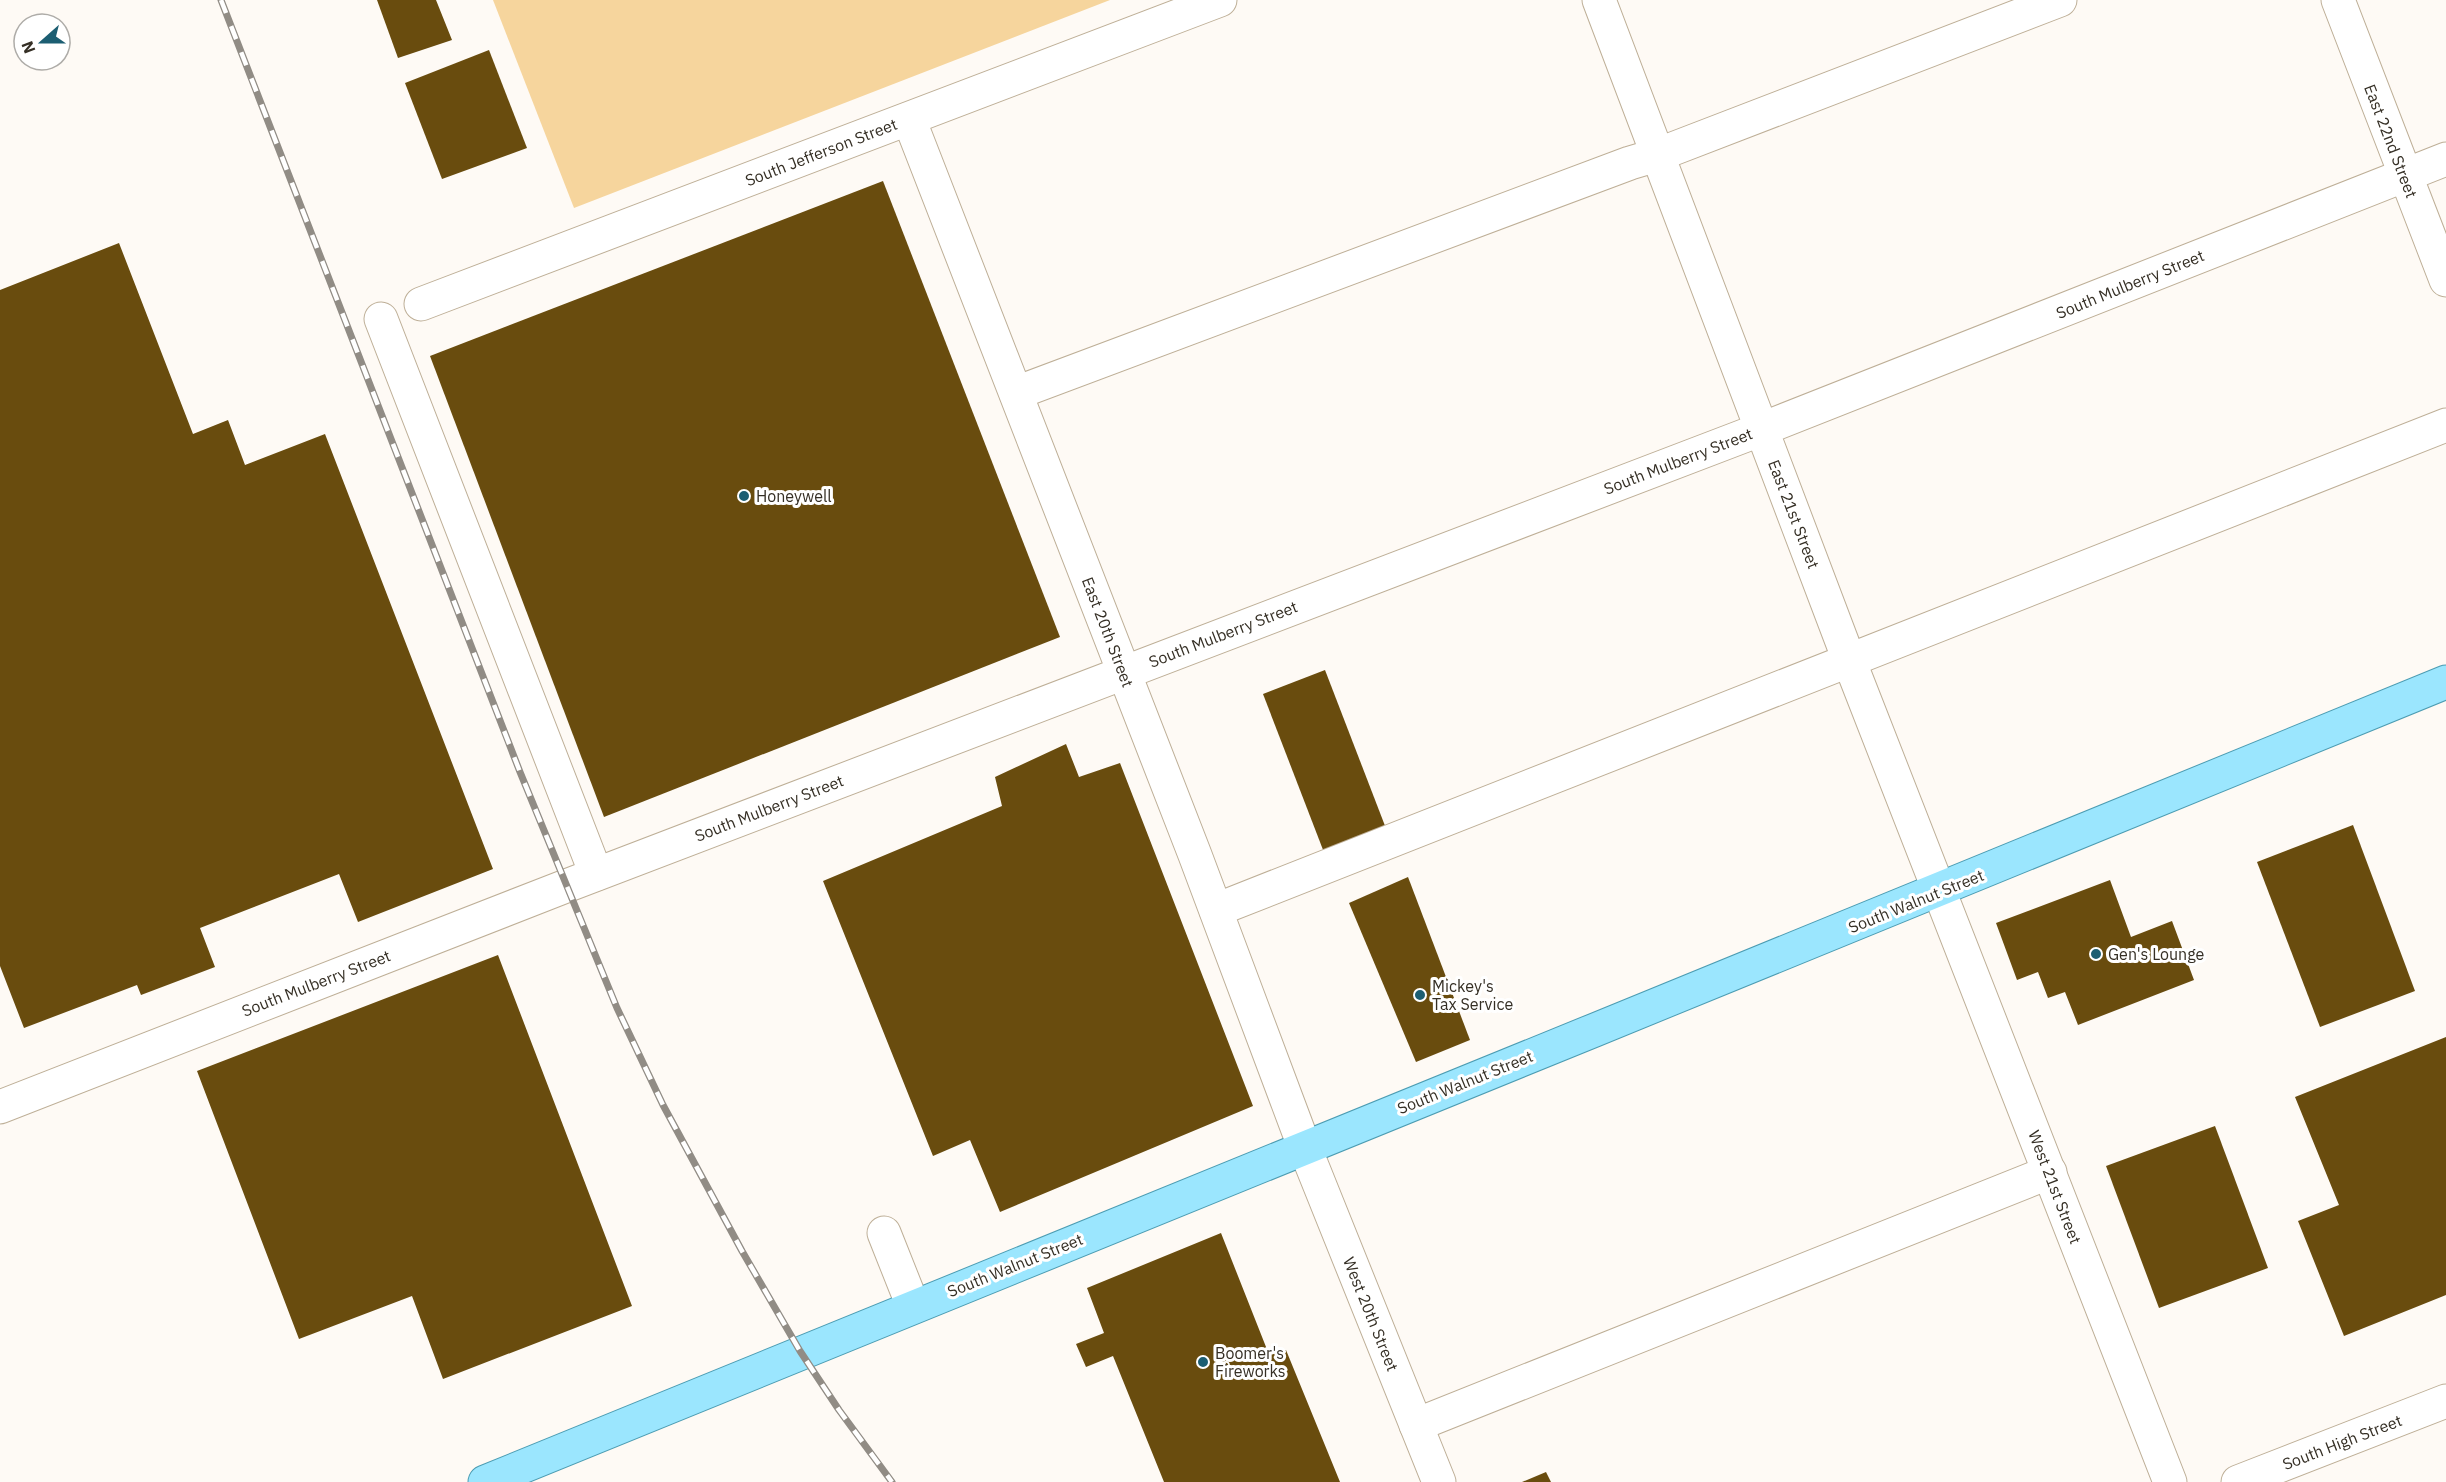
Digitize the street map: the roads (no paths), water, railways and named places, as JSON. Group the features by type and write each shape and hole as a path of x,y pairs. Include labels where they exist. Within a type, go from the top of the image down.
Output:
{"main road":[{"name":"South Walnut Street","path":"485,1482 1304,1146 1939,892 2446,682"}],"street":[{"name":"South Jefferson Street","path":"422,304 1220,0"},
{"name":"East 21st Street","path":"1599,0 1939,892"},
{"path":"1016,393 1630,163 1657,155 2060,0"},
{"name":"East 22nd Street","path":"2338,0 2446,280"},
{"name":"East 20th Street","path":"909,119 1216,910 1304,1146"},
{"name":"South Mulberry Street","path":"0,1107 596,874 1762,429 2446,159"},
{"path":"381,319 596,874"},
{"path":"1216,910 2446,425"},
{"name":"West 21st Street","path":"1939,892 2170,1482"},
{"name":"West 20th Street","path":"1304,1146 1439,1482"},
{"path":"1416,1425 2050,1172"},
{"path":"884,1233 913,1306"},
{"name":"South High Street","path":"2238,1482 2446,1401"}],"railway":[{"path":"221,0 520,772 617,1008 663,1105 742,1251 800,1351 839,1410 892,1482"}],"place":[{"name":"Honeywell","path":"744,496"},
{"name":"Gen's Lounge","path":"2096,954"},
{"name":"Mickey's Tax Service","path":"1420,995"},
{"name":"Boomer's Fireworks","path":"1203,1362"}]}
